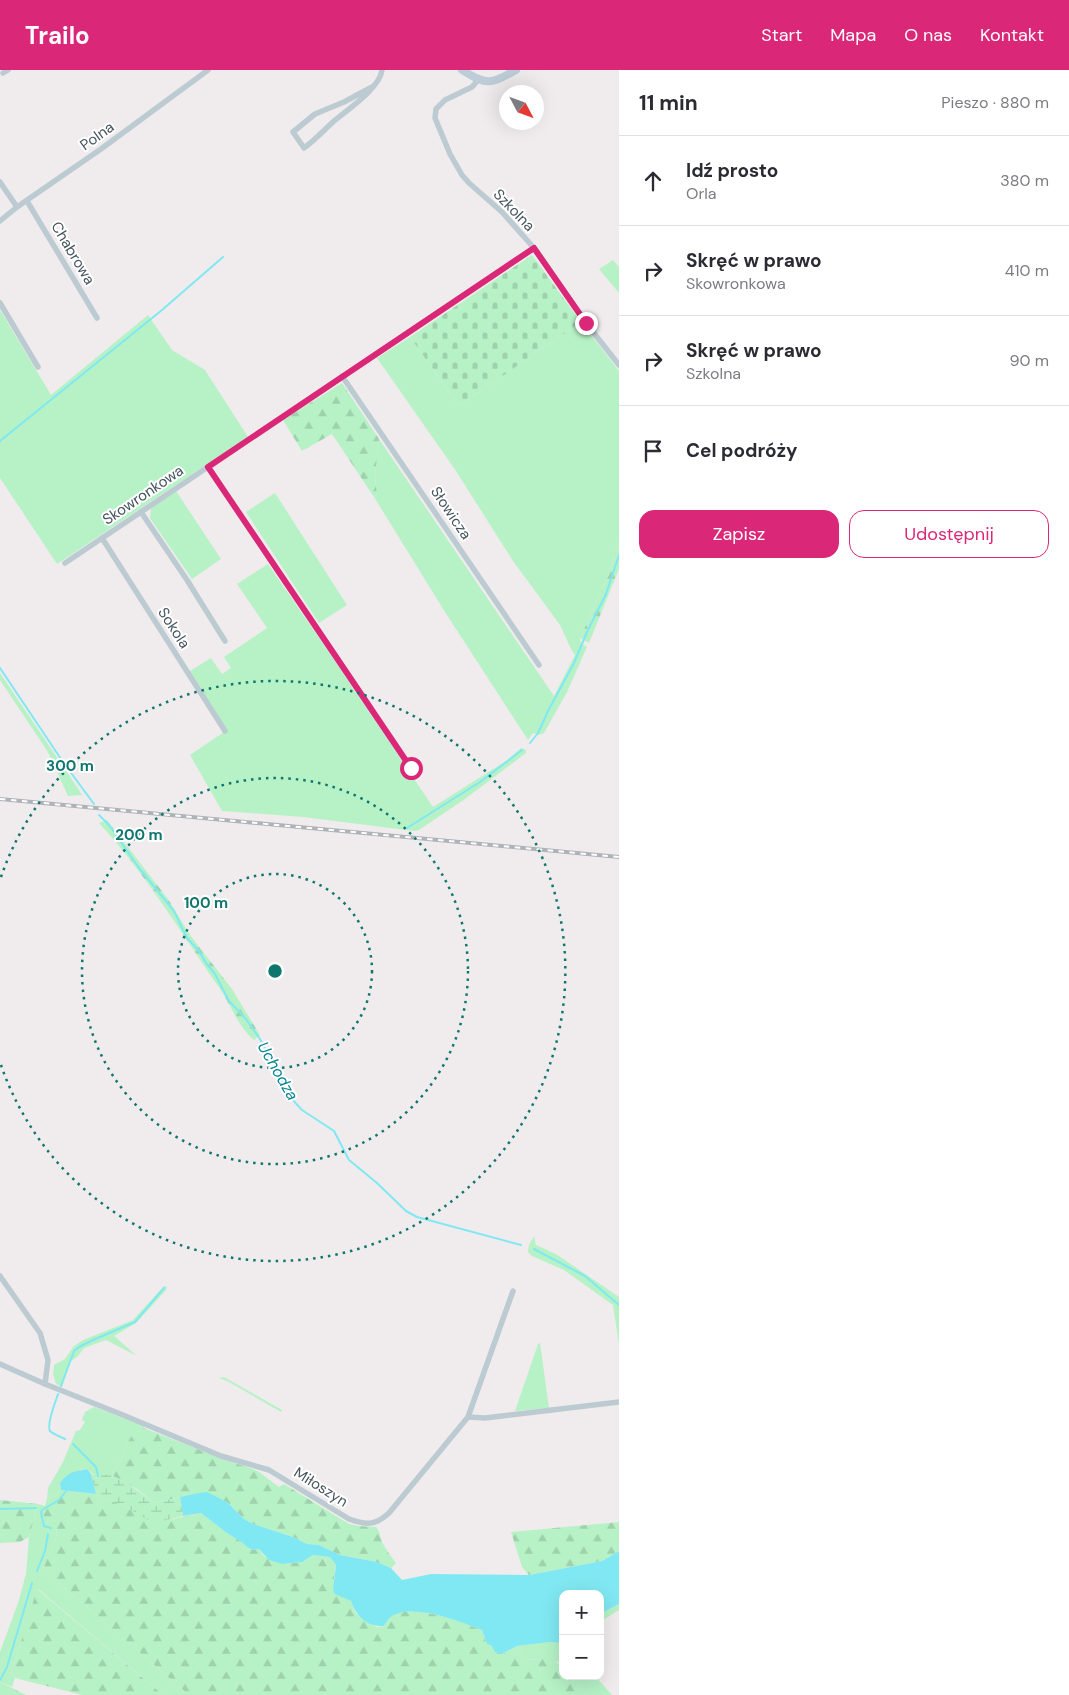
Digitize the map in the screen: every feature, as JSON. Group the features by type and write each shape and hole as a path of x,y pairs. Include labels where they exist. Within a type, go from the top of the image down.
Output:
{"street":[{"name":"Polna","path":"0,221 17,207 101,150 208,70"},
{"path":"372,87 344,102 315,114 293,132 304,148 372,87 382,75 382,70"},
{"path":"462,70 478,80 486,82 493,81 516,70"},
{"name":"Szkolna","path":"478,80 472,87 439,104 436,109 435,118 450,154 462,176 502,212 534,248 586,323 619,365"},
{"path":"0,182 17,207"},
{"name":"Chabrowa","path":"27,200 97,318"},
{"name":"Skowronkowa","path":"65,563 534,248"},
{"path":"0,303 38,366"},
{"name":"Słowicza","path":"342,376 539,665"},
{"path":"208,467 411,768"},
{"path":"141,512 225,641"},
{"name":"Sokola","path":"102,538 225,731"},
{"path":"0,1276 40,1333 48,1360 45,1384"},
{"name":"Miłoszyn","path":"0,1364 221,1456 269,1470 349,1519 360,1523 372,1523 380,1521 388,1514 468,1417 513,1291"},
{"path":"468,1417 485,1418 619,1402"}],"green space":[{"path":"532,255 581,322 459,406 410,337"},
{"path":"613,260 619,267 619,293 599,269"},
{"path":"0,310 51,395 148,315 172,350 205,370 248,437 57,564 0,478"},
{"path":"581,322 619,371 619,540 608,576 580,638 581,643 587,647 567,692 544,733 539,735 533,733 528,740 445,612 374,497 377,494 375,477 379,439 554,696 575,655 560,625 513,561 456,471 377,358 410,337 459,406"},
{"path":"342,383 379,439 375,477 377,494 374,497 332,434 302,451 283,420"},
{"path":"176,491 221,559 192,579 150,518 151,508"},
{"path":"275,493 347,605 319,623 246,512"},
{"path":"619,540 619,569 589,643 580,638 608,576"},
{"path":"268,564 433,807 506,761 521,748 526,750 526,753 465,799 419,830 414,831 303,817 222,811 190,755 227,730 190,671 211,658 222,674 231,668 224,657 267,628 237,584"},
{"path":"0,673 82,795 68,796 48,752 0,680"},
{"path":"107,820 168,899 190,935 232,989 260,1035 254,1040 243,1028 223,993 147,882 99,823"},
{"path":"534,1236 536,1245 556,1254 619,1297 619,1345 613,1305 564,1270 532,1256 528,1252 529,1245"},
{"path":"164,1286 167,1287 166,1290 136,1323 114,1336 137,1356 106,1340 84,1348 70,1362 62,1387 56,1384 53,1374 54,1365 65,1359 74,1346 83,1340 133,1320"},
{"path":"540,1343 549,1408 515,1411 538,1344"},
{"path":"224,1377 282,1410 281,1412 219,1378"},
{"path":"94,1407 144,1426 144,1428 132,1435 125,1447 122,1459 112,1476 95,1475 87,1469 81,1470 60,1483 61,1490 47,1499 48,1488 62,1464 76,1431 80,1430 85,1422 82,1420 85,1412"},
{"path":"144,1428 225,1460 251,1468 279,1487 284,1484 349,1524 376,1527 382,1542 396,1563 391,1568 377,1562 340,1555 319,1545 307,1544 293,1537 253,1524 244,1519 227,1502 193,1494 154,1503 137,1489 112,1476 122,1459 125,1447 132,1435"},
{"path":"91,1474 115,1477 133,1487 154,1503 180,1497 183,1516 163,1521 148,1520 130,1509 96,1494"},
{"path":"61,1490 96,1494 163,1521 201,1513 247,1547 253,1550 259,1549 264,1556 282,1564 302,1562 313,1555 330,1557 336,1565 334,1578 344,1597 351,1601 355,1612 362,1619 377,1627 384,1626 391,1617 400,1613 423,1612 461,1622 482,1630 487,1644 503,1654 517,1646 525,1660 546,1659 559,1664 559,1680 574,1680 587,1695 189,1695 43,1569 57,1535 56,1528 45,1521 43,1512 47,1499"},
{"path":"0,1500 38,1504 29,1537 20,1542 0,1543"},
{"path":"38,1504 45,1506 43,1512 56,1528 57,1535 43,1569 189,1695 163,1695 38,1589 11,1674 15,1678 12,1687 0,1682 0,1652 18,1603 26,1574 29,1537"},
{"path":"619,1522 619,1551 602,1561 529,1575 522,1567 511,1532"},
{"path":"37,1589 163,1695 82,1695 15,1678 11,1675"},
{"path":"619,1604 619,1610 604,1619 604,1612"},
{"path":"550,1642 558,1643 559,1663 538,1659 525,1660 517,1646"},
{"path":"574,1680 599,1680 612,1695 587,1695"},
{"path":"0,1682 26,1695 0,1695"}],"water":[{"path":"87,1469 91,1474 96,1494 61,1490 60,1483 66,1476"},
{"path":"207,1492 227,1502 244,1519 253,1524 293,1537 307,1544 319,1545 340,1555 377,1562 391,1568 402,1580 431,1574 529,1575 602,1561 619,1551 619,1604 604,1612 604,1590 559,1590 559,1643 550,1642 517,1646 502,1654 495,1652 492,1646 487,1644 482,1630 461,1622 423,1612 400,1613 390,1618 384,1626 372,1625 359,1616 351,1601 335,1594 333,1590 336,1565 330,1557 313,1555 302,1562 282,1564 269,1560 259,1549 253,1550 247,1547 201,1513 183,1516 180,1497"}],"waterway":[{"path":"0,441 162,310 223,257"},
{"path":"530,743 538,733 574,663 606,594 619,555"},
{"name":"Uchodza","path":"0,668 63,762 94,804"},
{"path":"407,828 480,782 522,750"},
{"name":"Uchodza","path":"99,815 109,825 139,868 174,911 187,938 215,974 229,1001 246,1019 260,1039 291,1098 302,1110 334,1131 349,1160 377,1183 406,1211 417,1217 521,1245"},
{"name":"Uchodza","path":"534,1249 585,1276 619,1305"},
{"path":"61,1386 74,1351 93,1340 135,1322 164,1288"},
{"path":"58,1394 50,1418 49,1428 51,1432 65,1439"},
{"path":"73,1444 96,1467 98,1476"},
{"path":"51,1528 44,1526 42,1510 59,1500 67,1490"},
{"path":"0,1509 36,1508"},
{"path":"37,1571 45,1551 48,1534"},
{"path":"0,1680 7,1667 32,1583"}],"railway":[{"path":"0,799 619,857"}],"route":[{"path":"411,768 208,467 534,248 586,323"}]}
